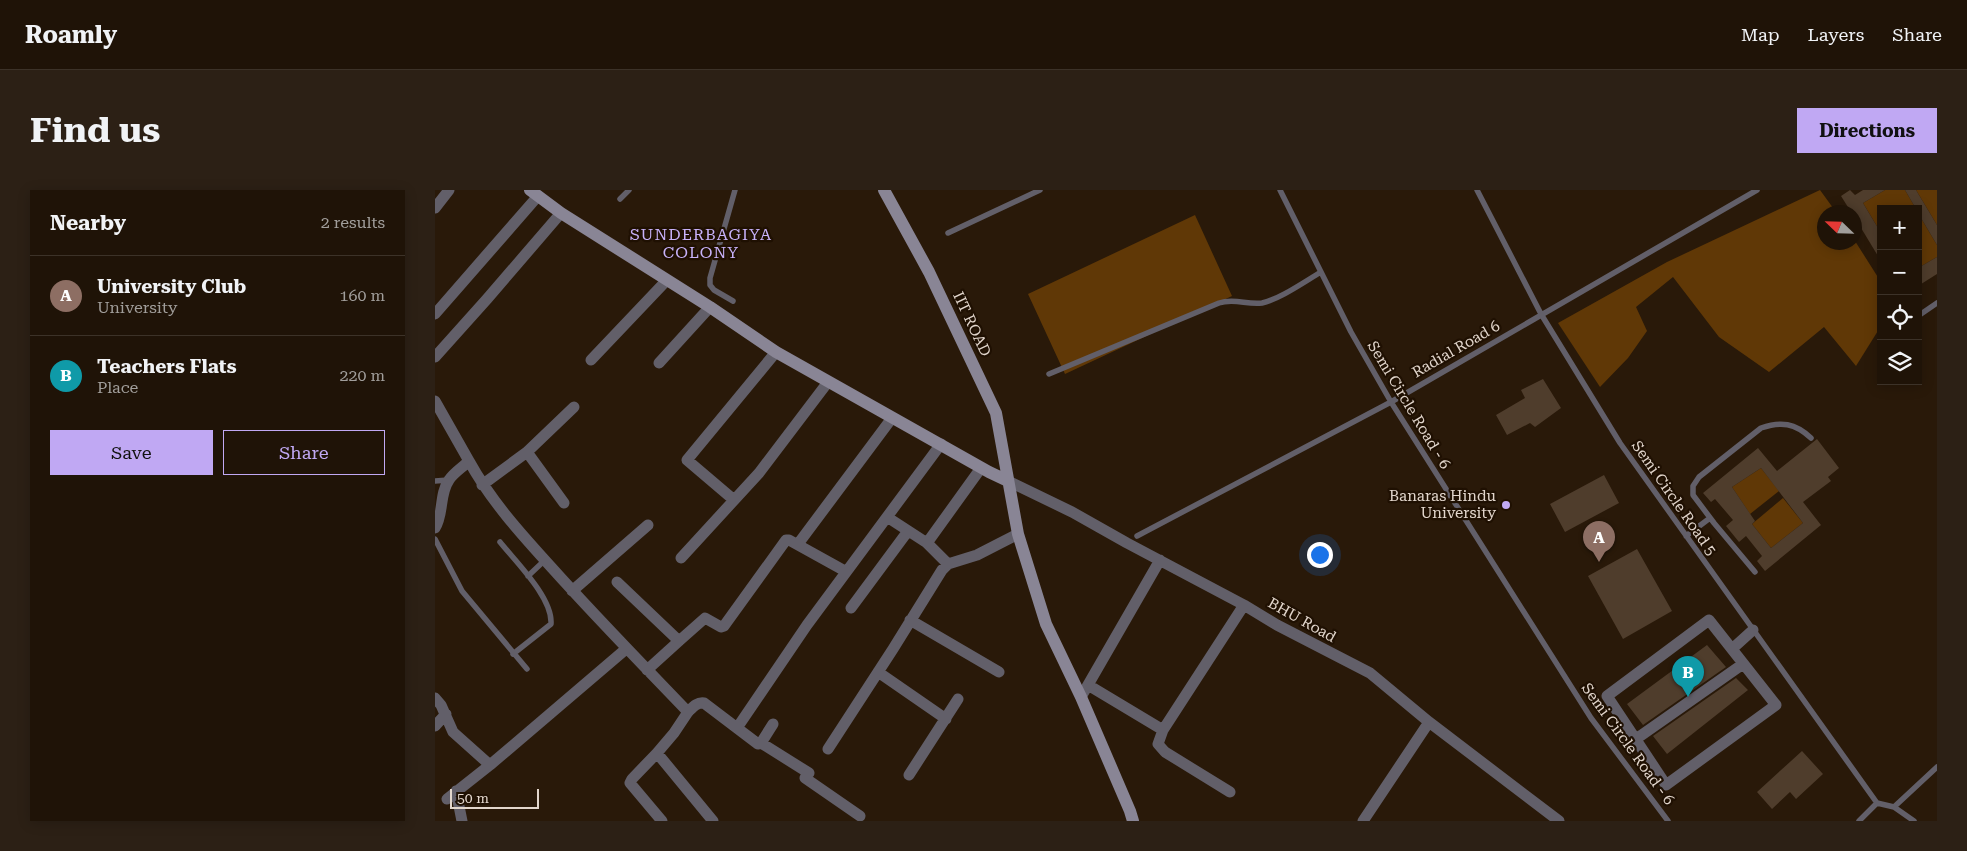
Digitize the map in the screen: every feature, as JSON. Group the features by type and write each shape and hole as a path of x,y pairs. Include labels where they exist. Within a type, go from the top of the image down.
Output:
{"street":[{"path":"435,208 449,190"},
{"name":"IIT ROAD","path":"884,190 929,272 996,413 1018,534 1046,624 1060,656 1085,691 1133,821"},
{"path":"435,314 534,193 561,213 710,307 776,352 981,468 1008,481"},
{"path":"435,357 561,213"},
{"path":"591,360 667,280"},
{"path":"659,363 710,307"},
{"path":"734,500 687,460 776,352"},
{"path":"681,558 759,473 828,382"},
{"path":"435,401 482,485 499,509 572,591 688,712"},
{"path":"482,485 527,452 574,407"},
{"path":"798,544 892,418"},
{"path":"737,728 845,572 941,444"},
{"path":"527,452 565,503"},
{"path":"435,528 442,511 439,497 448,480 469,461"},
{"path":"927,543 981,468"},
{"name":"BHU Road","path":"1008,481 1072,512 1370,674 1429,722 1559,821"},
{"path":"887,517 927,543 948,564"},
{"path":"572,591 649,525"},
{"path":"851,608 908,530"},
{"path":"827,749 942,570 948,564 977,555 1018,534"},
{"path":"647,670 705,618 717,626 724,626 783,543 789,540 845,572"},
{"path":"1160,560 1085,691 1163,730"},
{"path":"617,582 679,641"},
{"path":"1230,792 1165,752 1158,744 1163,730 1244,605"},
{"path":"910,620 999,672"},
{"path":"1709,620 1743,664 1776,705 1666,785 1607,696 1709,620"},
{"path":"1732,649 1753,630"},
{"path":"462,821 451,795 490,765 626,649"},
{"path":"1636,739 1743,664"},
{"path":"878,672 946,719"},
{"path":"435,698 446,714 448,724 453,732 490,765"},
{"path":"909,775 958,699"},
{"path":"662,821 630,783 674,733 688,712 699,702 704,703 755,743 761,743 807,776 861,819"},
{"path":"435,726 446,714"},
{"path":"1363,821 1429,722"},
{"path":"761,743 773,724"},
{"path":"657,753 713,821"}],"lane":[{"path":"620,198 629,190"},
{"path":"733,301 714,290 709,285 709,278 735,190"},
{"path":"948,233 1040,190"},
{"name":"Semi Circle Road - 6","path":"1280,190 1351,332 1391,402 1591,718 1668,821"},
{"name":"Semi Circle Road 5","path":"1477,190 1541,314 1620,443 1877,803"},
{"name":"Radial Road 6","path":"1137,536 1391,402 1757,190"},
{"path":"1049,374 1219,302 1228,300 1260,303 1271,300 1321,272"},
{"path":"1922,313 1937,303"},
{"path":"1755,572 1693,495 1693,486 1699,477 1761,428 1772,424 1786,424 1801,429 1811,438"},
{"path":"435,481 448,480"},
{"path":"1686,536 1711,518"},
{"path":"435,539 462,591 527,669"},
{"path":"500,542 537,587 551,618 551,624 513,654"},
{"path":"528,576 545,560"},
{"path":"1894,807 1937,767"},
{"path":"1859,821 1877,803 1894,807 1914,821"}],"shaded area":[{"path":"1820,190 1831,205 1817,205 1817,250 1861,250 1877,276 1877,332 1856,366 1824,327 1769,372 1719,337 1673,277 1636,307 1647,331 1628,358 1600,387 1558,323 1667,262"},
{"path":"1885,190 1905,190 1914,205 1877,205 1877,226 1863,203"},
{"path":"1916,190 1937,190 1937,225"},
{"path":"1195,215 1232,296 1065,374 1028,294"},
{"path":"1922,220 1937,245 1937,257 1922,266"},
{"path":"1761,468 1779,491 1750,514 1732,487"},
{"path":"1783,498 1803,523 1771,548 1752,524"}],"building":[{"path":"1850,190 1855,195 1863,190 1885,190 1863,203 1877,226 1877,254 1862,230 1862,205 1847,205 1841,196"},
{"path":"1905,190 1916,190 1937,225 1937,245 1922,220 1922,205 1914,205"},
{"path":"1937,257 1937,274 1922,283 1922,266"},
{"path":"1543,379 1561,408 1535,427 1530,423 1507,435 1496,415 1525,398 1521,390"},
{"path":"1817,439 1839,468 1828,477 1831,481 1803,502 1821,525 1765,571 1757,561 1762,556 1746,536 1739,542 1726,526 1733,520 1715,499 1711,502 1703,493 1758,448 1777,471","holes":["1761,468 1803,523 1771,548 1752,524 1755,521 1732,487"]},
{"path":"1604,475 1619,503 1565,532 1550,504"},
{"path":"1637,549 1672,611 1623,639 1588,576"},
{"path":"1707,645 1726,667 1643,725 1627,704"},
{"path":"1736,678 1748,690 1667,754 1653,736"},
{"path":"1802,751 1823,774 1796,799 1790,792 1772,809 1757,792"}],"place":[{"name":"Banaras Hindu University","path":"1506,505"},
{"name":"University Club","path":"1599,562"},
{"name":"Teachers Flats","path":"1688,697"}],"district":[{"name":"SUNDERBAGIYA COLONY","path":"701,243"}]}
